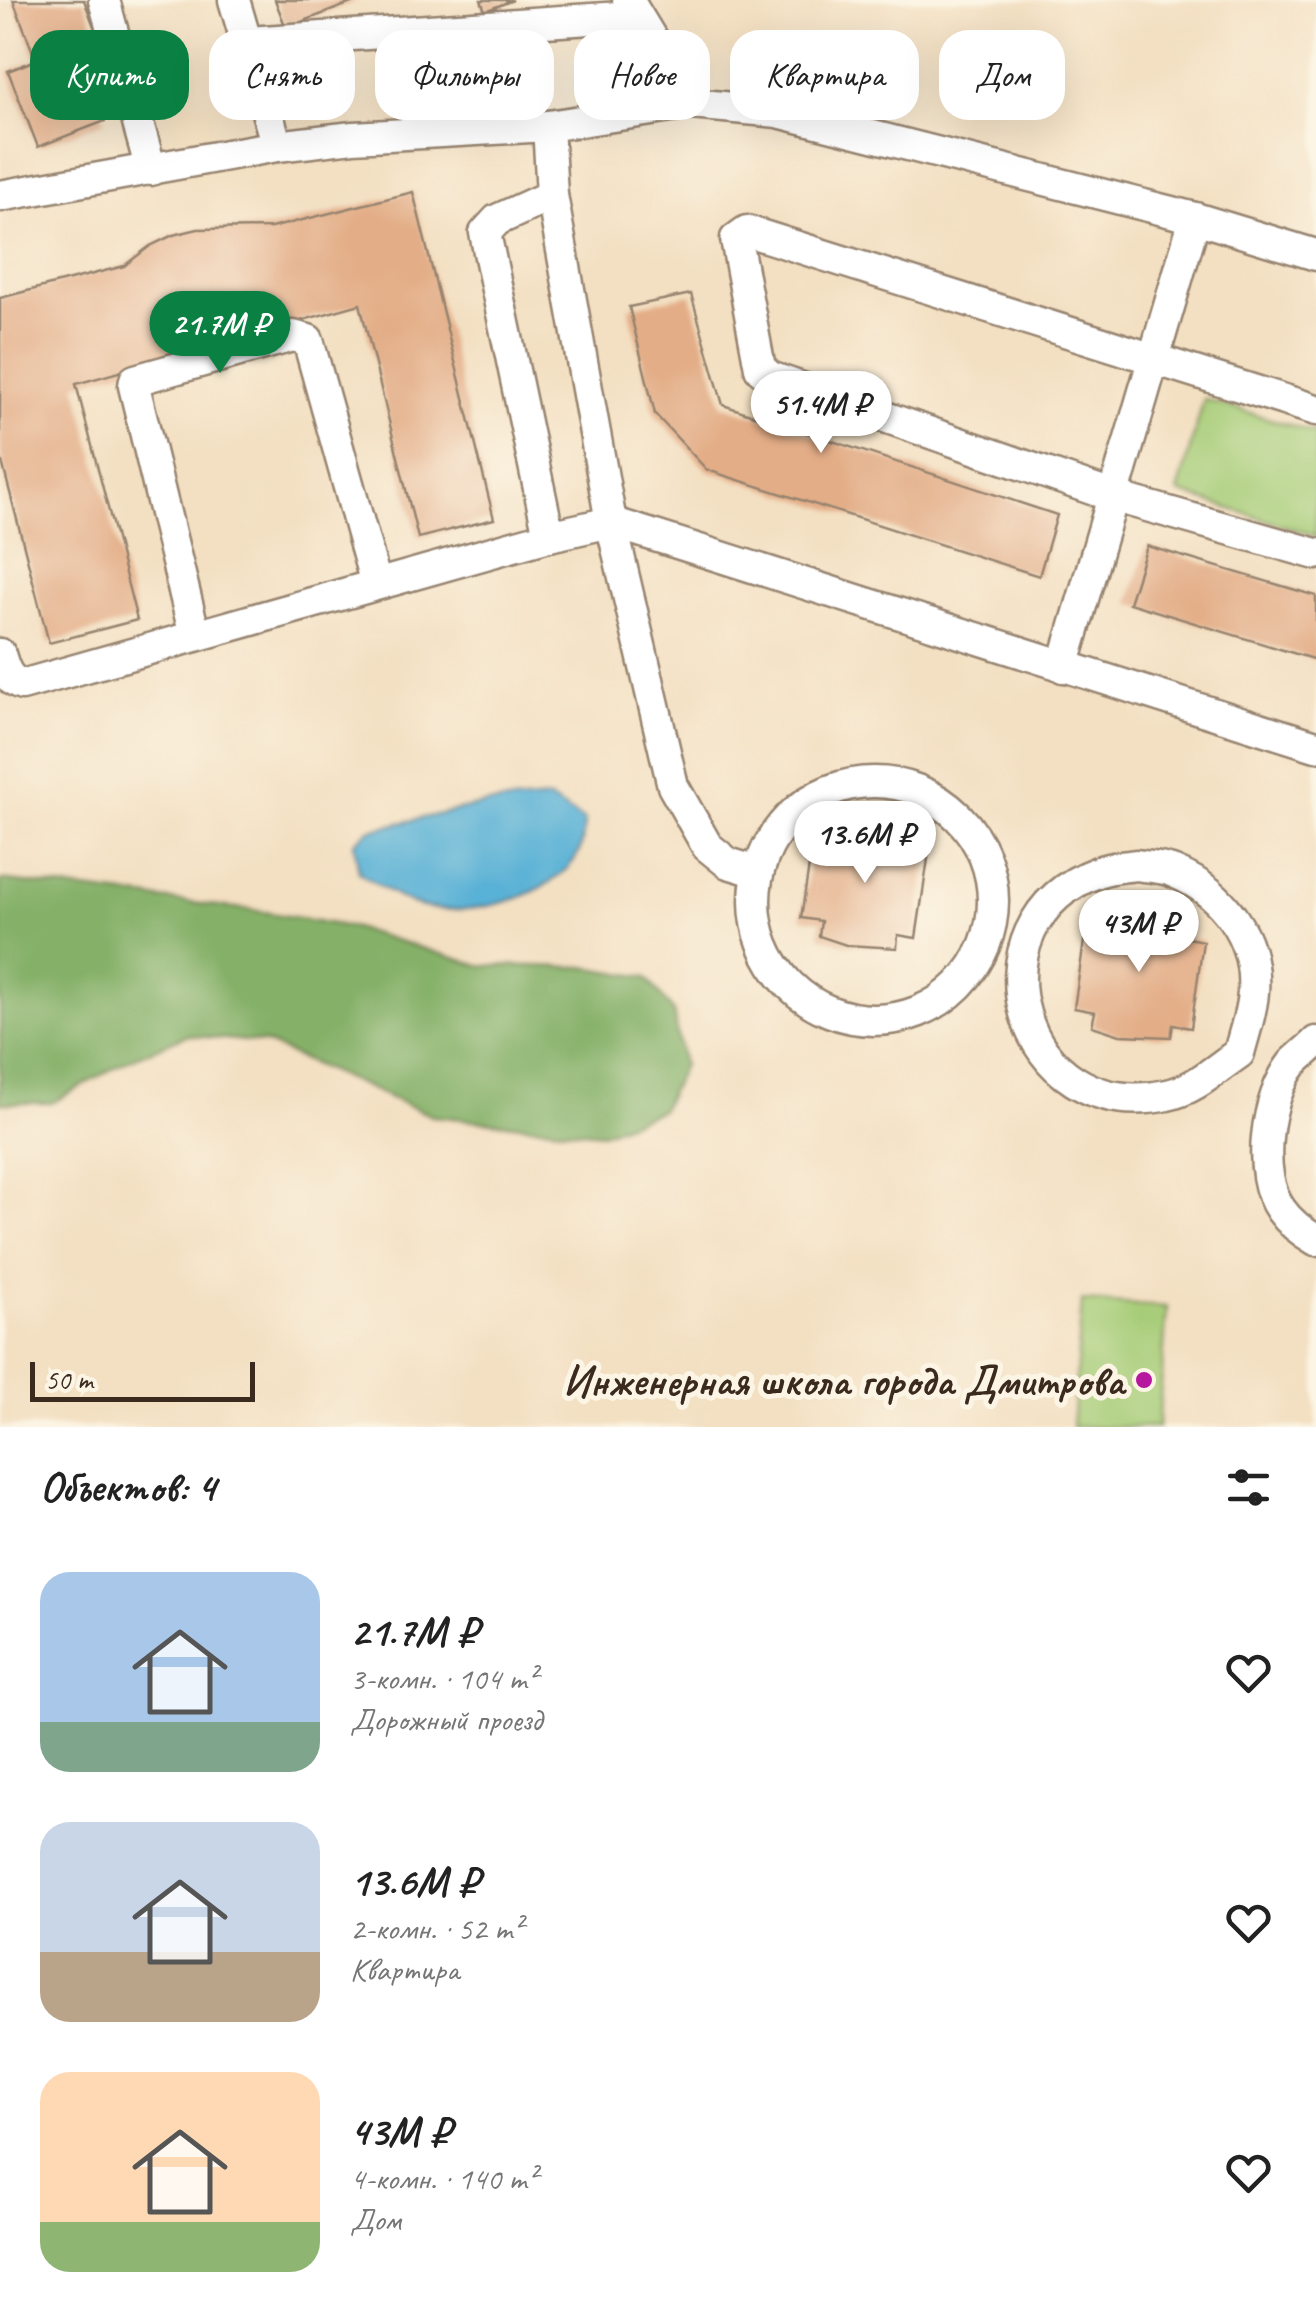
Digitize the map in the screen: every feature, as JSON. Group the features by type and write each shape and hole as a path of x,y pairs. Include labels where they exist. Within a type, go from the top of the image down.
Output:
{"street":[{"path":"104,0 151,170"},
{"path":"234,0 244,30"},
{"path":"355,33 632,8 646,30"},
{"path":"710,106 778,112 1194,218 1316,255"},
{"path":"270,120 277,146"},
{"path":"0,196 277,146 587,120"},
{"path":"548,126 552,195 611,522 674,786 707,846 728,862 758,872"},
{"path":"548,536 486,249 486,232 497,220 552,195"},
{"path":"1062,668 1194,218"},
{"path":"1316,410 747,231 736,240 760,368 770,378 1112,496 1316,554"},
{"path":"195,636 134,386 136,380 292,336 308,340 376,584"},
{"path":"0,654 14,683 22,685 548,536 611,522 1316,746"},
{"path":"883,782 926,794 962,819 987,860 994,909 985,947 972,971 955,990 905,1017 858,1020 821,1009 790,987 768,958 756,923 758,872 775,834 806,803 844,785 883,782"},
{"path":"1136,865 1172,870 1211,892 1236,920 1250,954 1254,993 1239,1053 1191,1086 1168,1095 1124,1099 1088,1089 1054,1066 1032,1035 1020,996 1022,956 1041,914 1065,890 1100,871 1136,865"},
{"path":"985,947 1022,956"},
{"path":"1316,1042 1292,1065 1282,1084 1272,1104 1266,1142 1269,1178 1278,1208 1300,1231 1316,1240"},
{"path":"1239,1053 1282,1084"}],"green space":[{"path":"1204,399 1316,433 1316,536 1178,492"},
{"path":"0,880 253,910 351,927 478,965 584,967 646,977 673,1011 683,1065 661,1110 602,1133 432,1116 265,1043 187,1035 126,1061 52,1103 0,1103"},
{"path":"1082,1301 1167,1307 1158,1427 1072,1427"}],"water":[{"path":"549,799 585,821 581,845 567,868 528,894 480,907 432,909 406,901 359,873 354,843 369,830 485,804"}],"building":[{"path":"13,0 84,0 95,30 30,30 30,44"},
{"path":"275,0 359,0 286,28"},
{"path":"481,0 513,0 485,11"},
{"path":"30,62 30,120 105,121 38,147 8,71"},
{"path":"413,192 494,519 418,538 360,304 76,384 137,620 49,643 0,454 0,298 124,266 150,246 173,235 198,229 271,228"},
{"path":"691,294 723,405 1057,515 1039,576 707,470 655,414 629,307"},
{"path":"1147,546 1316,596 1316,660 1129,603"},
{"path":"835,821 909,832 907,849 929,852 916,938 898,935 897,948 846,945 819,936 821,921 801,918 814,833 833,837"},
{"path":"1109,910 1184,921 1182,937 1203,941 1191,1028 1173,1025 1171,1037 1120,1035 1092,1026 1095,1012 1074,1008 1087,922 1107,925"}],"place":[{"name":"Инженерная школа города Дмитрова","path":"1144,1380"}]}
